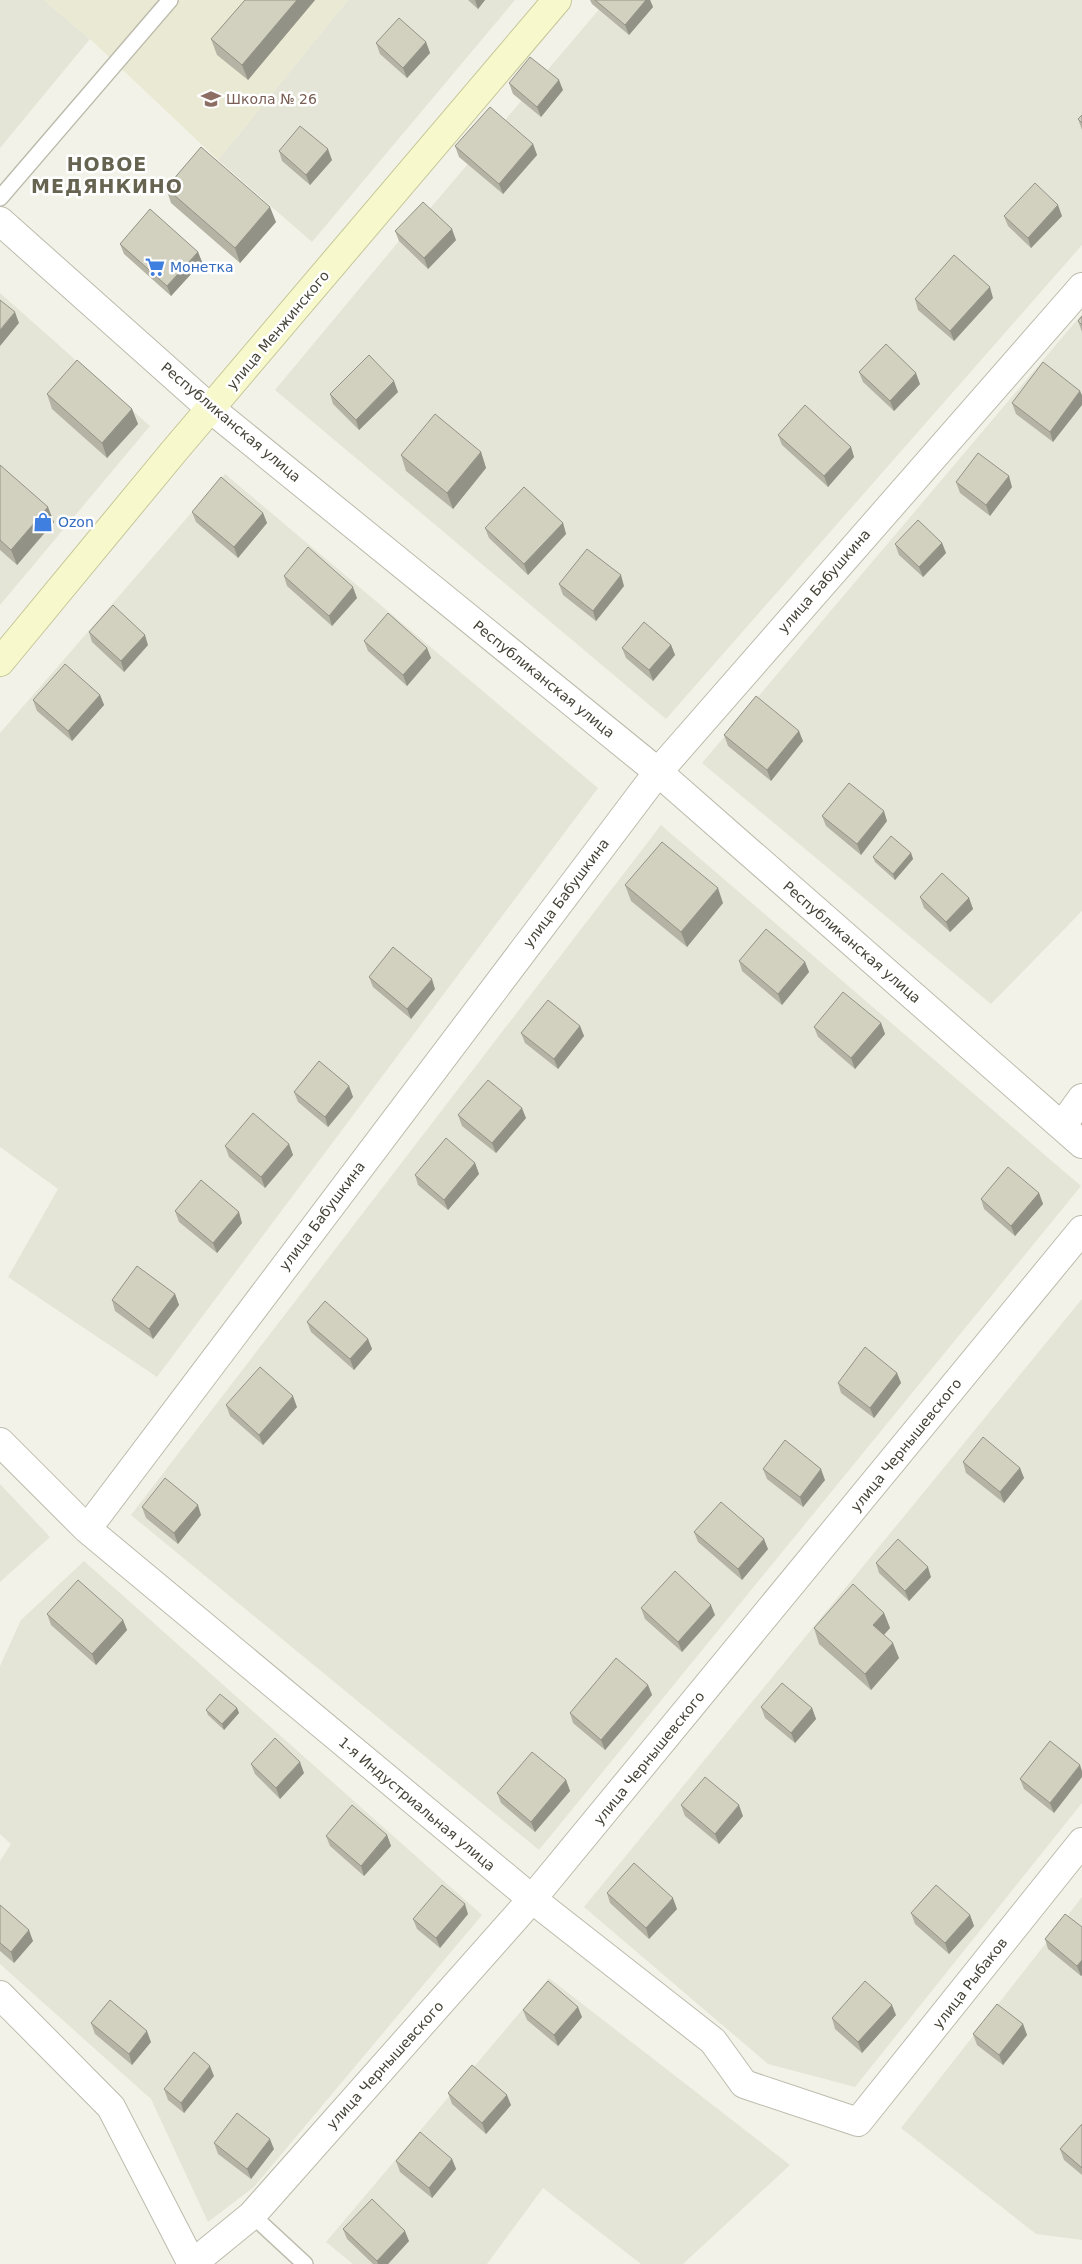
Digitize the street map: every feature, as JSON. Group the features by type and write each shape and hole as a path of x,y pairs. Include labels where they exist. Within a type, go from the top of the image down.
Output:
{"main road":[{"name":"улица Менжинского","path":"0,662 175,450 212,409 557,0"}],"street":[{"name":"Республиканская улица","path":"0,221 212,409 658,772 1082,1144"},
{"name":"улица Бабушкина","path":"87,1529 658,772 1082,287"},
{"path":"1062,1126 1082,1098"},
{"name":"улица Чернышевского","path":"192,2264 252,2215 532,1899 1082,1230"},
{"name":"1-я Индустриальная улица","path":"0,1442 87,1529 532,1899 713,2041 744,2084 858,2122"},
{"name":"улица Рыбаков","path":"858,2122 1082,1842"},
{"path":"0,1995 111,2107 192,2264"}],"lane":[{"path":"0,198 170,0"},
{"path":"252,2215 305,2264"}],"shaded area":[{"path":"0,0 44,0 90,39 0,148"},
{"name":"Школа № 26","path":"44,0 348,0 218,160 90,39"},
{"path":"348,0 515,0 312,242 218,160"},
{"path":"607,0 1082,0 1082,245 666,719 275,390 399,241 427,212"},
{"path":"0,293 150,426 0,605"},
{"path":"1082,314 1082,911 991,1004 702,763"},
{"path":"225,474 598,788 157,1377 8,1277 58,1189 0,1147 0,733"},
{"path":"661,825 1081,1186 539,1850 131,1515"},
{"path":"1082,1299 1082,1803 855,2087 768,2064 584,1907"},
{"path":"0,1484 50,1537 0,1582"},
{"path":"84,1561 482,1915 254,2187 208,2222 151,2099 0,1964 0,1861 11,1844 0,1834 0,1666 21,1620"},
{"path":"1082,1897 1082,2240 1036,2234 901,2128"},
{"path":"549,1978 790,2165 683,2264 641,2264 543,2188 487,2264 353,2264 326,2242"}],"building":[{"path":"245,0 297,0 242,65 211,39"},
{"path":"595,0 646,0 625,25"},
{"path":"399,18 426,42 403,68 376,43"},
{"path":"530,57 559,80 537,107 509,83"},
{"path":"490,107 533,144 499,184 455,146"},
{"path":"1082,115 1082,123 1078,119"},
{"path":"300,126 328,149 306,175 279,151"},
{"path":"201,147 270,207 235,248 166,188"},
{"path":"1035,183 1058,205 1028,238 1004,216"},
{"path":"423,202 452,229 424,258 395,231"},
{"path":"150,209 198,252 167,286 120,244"},
{"path":"954,255 990,287 950,331 915,299"},
{"path":"0,300 15,312 0,330"},
{"path":"1082,316 1082,325 1078,321"},
{"path":"886,344 916,373 890,401 859,372"},
{"path":"369,355 394,381 356,420 330,394"},
{"path":"77,360 132,409 102,443 47,394"},
{"path":"1043,362 1080,391 1050,432 1012,403"},
{"path":"805,405 851,447 824,476 778,435"},
{"path":"435,414 481,452 447,493 401,455"},
{"path":"978,453 1009,476 986,505 956,482"},
{"path":"0,465 48,507 11,550 0,540"},
{"path":"221,477 263,513 234,547 192,512"},
{"path":"524,487 563,523 524,564 485,528"},
{"path":"918,520 942,543 919,567 895,544"},
{"path":"308,547 353,587 329,616 284,576"},
{"path":"587,549 621,575 593,611 559,584"},
{"path":"113,605 145,635 121,661 89,632"},
{"path":"388,613 427,648 403,675 364,641"},
{"path":"644,622 671,645 649,670 622,648"},
{"path":"65,664 100,695 68,731 33,700"},
{"path":"756,696 799,731 767,770 724,735"},
{"path":"849,783 884,811 857,844 822,816"},
{"path":"891,836 911,853 893,874 873,857"},
{"path":"662,842 718,888 681,932 625,885"},
{"path":"942,873 969,898 946,922 920,897"},
{"path":"766,929 805,962 778,994 739,961"},
{"path":"393,947 432,979 407,1009 369,977"},
{"path":"843,992 881,1023 851,1058 814,1027"},
{"path":"548,1000 580,1026 554,1059 521,1033"},
{"path":"319,1061 349,1086 325,1117 294,1092"},
{"path":"488,1080 522,1108 492,1143 458,1115"},
{"path":"253,1113 289,1144 261,1177 225,1146"},
{"path":"446,1138 475,1163 444,1200 415,1175"},
{"path":"1008,1167 1039,1193 1011,1226 981,1199"},
{"path":"201,1180 239,1212 213,1243 175,1211"},
{"path":"137,1266 175,1294 149,1329 112,1300"},
{"path":"325,1301 368,1339 350,1359 307,1322"},
{"path":"865,1347 897,1373 870,1408 838,1383"},
{"path":"260,1367 293,1396 259,1435 226,1405"},
{"path":"983,1437 1020,1468 1000,1492 963,1462"},
{"path":"785,1440 821,1469 800,1497 763,1469"},
{"path":"165,1478 198,1505 174,1533 142,1507"},
{"path":"721,1502 764,1539 738,1569 694,1532"},
{"path":"898,1539 928,1567 905,1591 876,1563"},
{"path":"675,1571 711,1605 678,1642 641,1608"},
{"path":"78,1580 123,1620 92,1654 47,1614"},
{"path":"853,1584 884,1613 873,1625 893,1643 865,1674 814,1628"},
{"path":"616,1658 648,1685 601,1740 570,1713"},
{"path":"782,1683 812,1708 791,1733 761,1707"},
{"path":"220,1694 237,1708 222,1724 206,1710"},
{"path":"275,1738 300,1762 276,1788 251,1764"},
{"path":"1050,1741 1080,1765 1050,1803 1020,1779"},
{"path":"532,1752 566,1780 531,1822 497,1793"},
{"path":"705,1777 739,1805 715,1834 681,1805"},
{"path":"352,1805 387,1835 361,1866 326,1836"},
{"path":"634,1863 673,1898 646,1928 607,1893"},
{"path":"442,1885 465,1904 436,1938 413,1919"},
{"path":"936,1885 970,1915 945,1943 911,1913"},
{"path":"0,1905 29,1930 11,1952 0,1943"},
{"path":"1065,1914 1082,1927 1082,1960 1077,1966 1045,1939"},
{"path":"548,1981 578,2007 554,2035 523,2010"},
{"path":"865,1981 892,2005 858,2042 832,2018"},
{"path":"110,2000 147,2031 129,2054 91,2023"},
{"path":"997,2004 1023,2024 999,2055 973,2034"},
{"path":"194,2052 210,2066 181,2103 164,2089"},
{"path":"472,2065 507,2095 482,2123 448,2093"},
{"path":"237,2113 270,2139 247,2169 214,2143"},
{"path":"1082,2124 1082,2168 1060,2149"},
{"path":"420,2132 452,2159 429,2188 396,2161"},
{"path":"372,2199 405,2231 377,2261 343,2229"}],"place":[{"name":"Школа № 26","path":"211,99"},
{"name":"Монетка","path":"155,267"},
{"name":"Ozon","path":"43,522"}],"district":[{"name":"НОВОЕ МЕДЯНКИНО","path":"107,175"}]}
